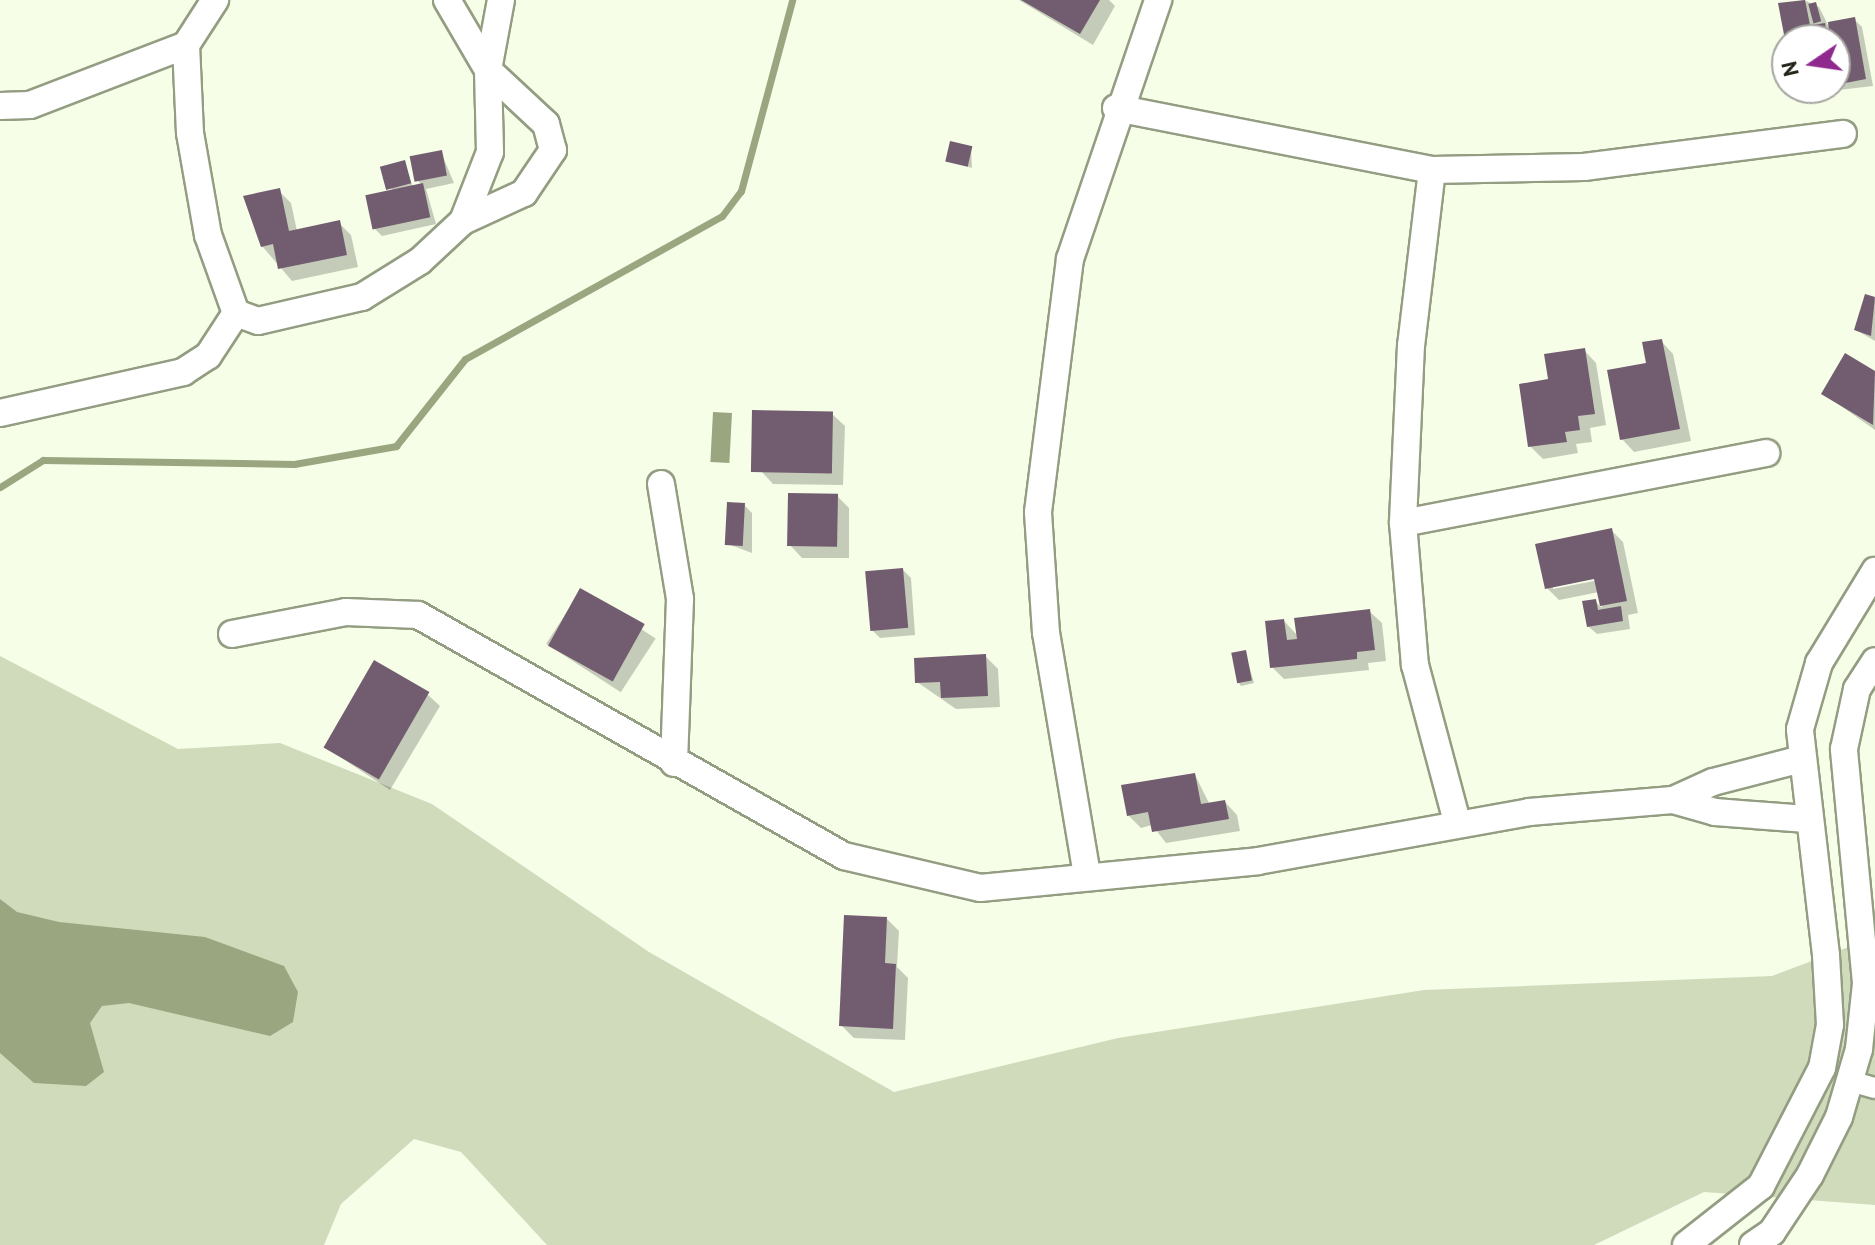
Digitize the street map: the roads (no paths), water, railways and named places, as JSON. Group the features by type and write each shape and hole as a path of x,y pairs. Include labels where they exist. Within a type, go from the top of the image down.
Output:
{"street":[{"path":"215,0 186,45 190,133 208,235 236,313"},
{"path":"236,313 258,321 362,297 420,261 463,221 524,193 553,150 529,102 488,70 447,0"},
{"path":"463,221 490,152 488,70 501,0"},
{"path":"1087,875 1046,633 1038,512 1070,259 1116,108 1158,0"},
{"path":"0,106 30,105 186,45"},
{"path":"1116,108 1432,170 1584,167 1843,134"},
{"path":"1432,170 1407,388 1403,523 1415,665 1457,822"},
{"path":"0,413 183,372 208,356 236,313"},
{"path":"1403,523 1766,453"},
{"path":"661,484 680,599 674,763"},
{"path":"1686,1245 1761,1186 1812,1093 1830,1025 1822,894 1807,819 1801,759 1804,703 1819,663 1875,571"},
{"path":"232,634 346,612 418,615 674,763 844,856 905,873 980,888 1087,875 1258,861 1457,822 1673,800 1713,782 1801,759"},
{"path":"1766,1241 1810,1175 1862,1084 1866,983 1844,749 1857,689 1875,661"},
{"path":"1673,800 1715,812 1807,819"},
{"path":"1761,1186 1766,1241"}],"waterway":[{"path":"0,487 43,460 294,464 396,446 465,359 722,216 741,191 792,0"}]}
